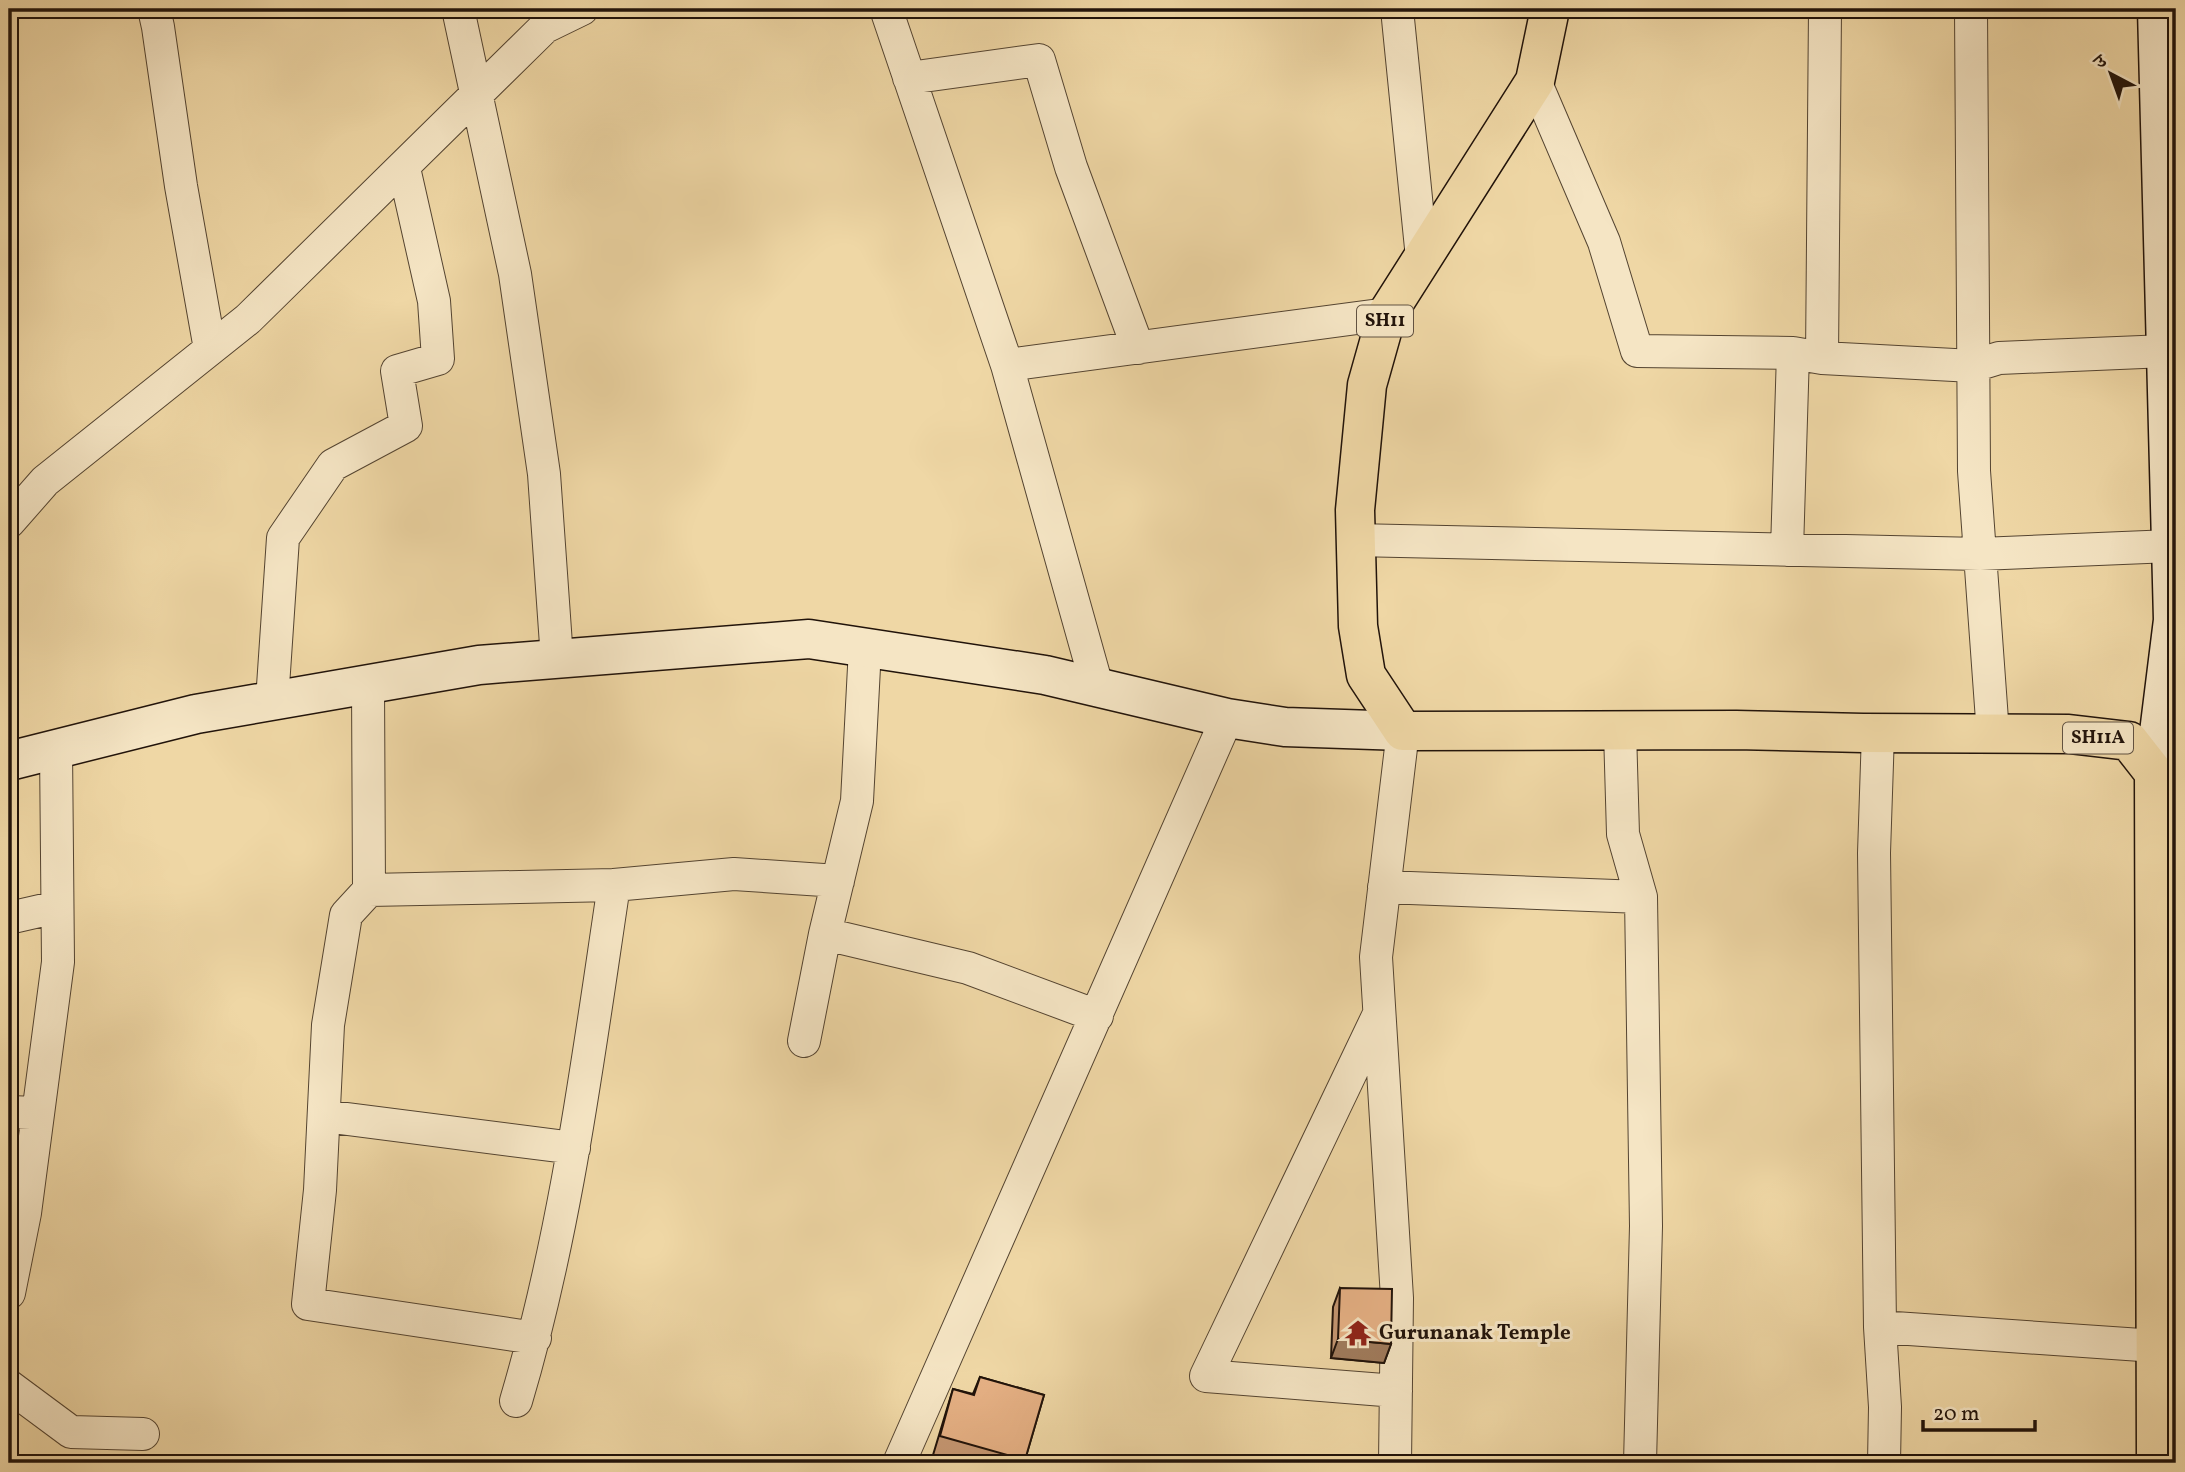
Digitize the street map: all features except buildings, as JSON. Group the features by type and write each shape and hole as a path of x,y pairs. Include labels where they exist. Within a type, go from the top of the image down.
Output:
{"main road":[{"name":"SH11","path":"1403,731 1366,675 1357,626 1354,540 1367,385 1387,314 1535,81 1550,9"},
{"name":"SH11A","path":"1403,731 1736,730 2069,734 2129,741 2154,774 2156,1463"}],"street":[{"path":"154,9 209,349"},
{"path":"458,9 515,274 544,474 557,659"},
{"path":"9,522 45,481 248,319 545,27 582,9"},
{"path":"886,9 1007,365 1097,686"},
{"path":"1397,9 1422,258"},
{"path":"1787,550 1807,355 1825,9"},
{"path":"1971,9 1974,471 1993,734"},
{"path":"2154,774 2174,620 2157,9"},
{"path":"909,78 1039,60 1071,167 1138,348"},
{"path":"1535,81 1604,243 1637,351 1807,355 1973,366 1999,358 2166,351"},
{"path":"272,701 283,538 333,465 406,426 397,371 438,359 435,300 404,168"},
{"path":"1007,365 1387,314"},
{"path":"1354,540 1980,554 2171,547"},
{"path":"9,761 196,714 479,665 809,639 1045,675 1227,718 1285,727 1403,731 1376,957 1397,1298 1395,1463"},
{"path":"804,1041 825,934 857,801 865,648"},
{"path":"368,684 369,890 346,915 328,1025 320,1189 308,1304 534,1338"},
{"path":"899,1463 1227,718"},
{"path":"1620,731 1623,834 1641,897 1646,1226 1640,1463"},
{"path":"1878,733 1874,853 1880,1327 1885,1463"},
{"path":"9,1293 25,1213 23,1113 58,962 56,749"},
{"path":"369,890 614,885 734,874 838,881"},
{"path":"516,1401 534,1338 574,1147 614,885"},
{"path":"1384,887 1641,897"},
{"path":"9,918 57,907"},
{"path":"825,934 968,968 1097,1016"},
{"path":"1379,1014 1206,1377 1396,1391"},
{"path":"324,1116 574,1147"},
{"path":"1880,1327 2156,1346"},
{"path":"9,1385 71,1432 143,1434"}],"place":[{"name":"Gurunanak Temple","path":"1358,1333"}]}
